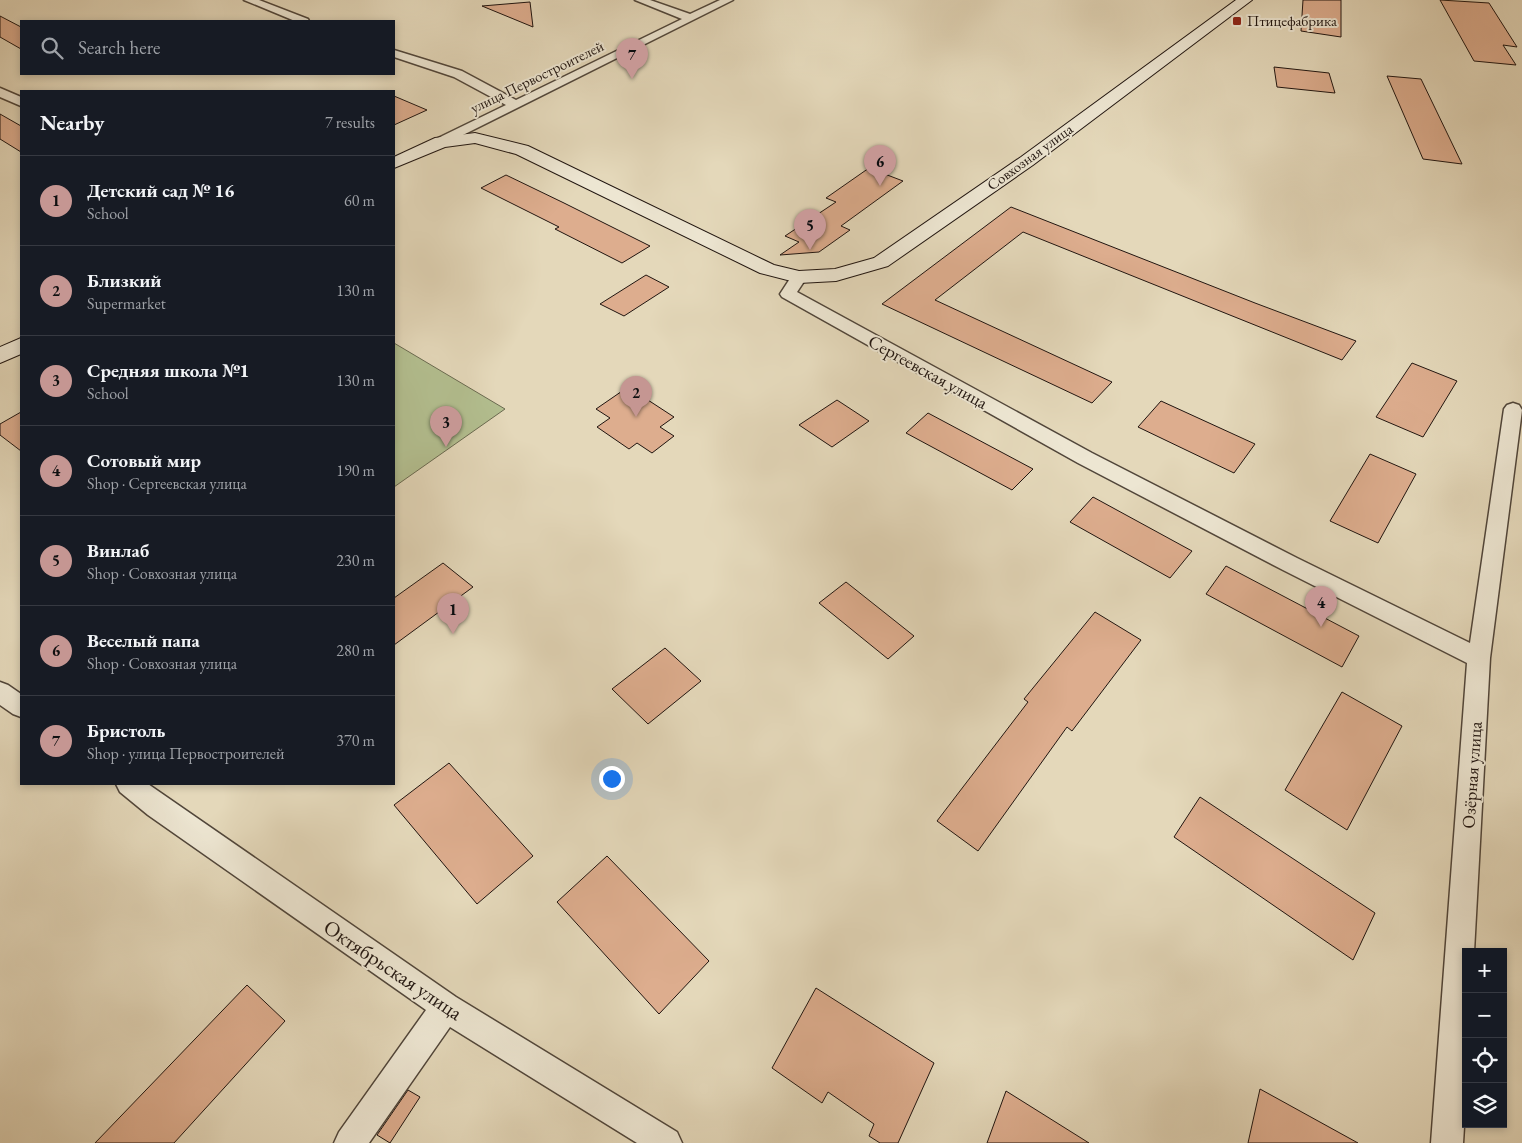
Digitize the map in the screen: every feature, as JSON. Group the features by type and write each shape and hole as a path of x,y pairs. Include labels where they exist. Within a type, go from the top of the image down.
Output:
{"main road":[{"name":"Совхозная улица","path":"799,277 836,274 881,262 1027,160 1245,0"},
{"path":"395,163 441,142 475,138 522,150 767,270 799,277"},
{"path":"0,356 20,346"}],"street":[{"path":"249,0 301,20"},
{"path":"640,0 690,18"},
{"name":"улица Первостроителей","path":"441,142 728,0"},
{"path":"395,53 458,74 515,105"},
{"path":"0,92 20,102"},
{"name":"Сергеевская улица","path":"799,277 788,294 1085,458 1281,560 1479,658"},
{"name":"Озёрная улица","path":"1447,1143 1479,658 1513,409"},
{"path":"0,692 20,706"},
{"name":"Октябрьская улица","path":"130,785 157,806 446,1007 666,1143"},
{"path":"350,1143 446,1007"}],"green space":[{"path":"395,344 505,409 395,486"}],"building":[{"path":"1303,0 1341,0 1341,37 1301,31"},
{"path":"1440,0 1489,3 1517,47 1503,45 1516,65 1474,61"},
{"path":"530,2 533,27 482,6"},
{"path":"0,16 20,26 20,48 0,37"},
{"path":"1274,67 1329,73 1335,93 1277,87"},
{"path":"1387,76 1421,79 1462,164 1423,159"},
{"path":"395,96 427,110 395,125"},
{"path":"0,114 20,125 20,151 0,139"},
{"path":"869,168 903,181 841,226 850,230 819,252 780,255 799,242 785,236 836,202 826,198"},
{"path":"506,175 650,246 622,263 555,229 559,227 481,188"},
{"path":"1011,207 1356,341 1342,360 1023,232 935,300 1112,382 1092,403 882,304"},
{"path":"646,275 669,287 624,316 600,304"},
{"path":"1412,363 1457,381 1423,437 1376,417"},
{"path":"628,387 674,417 660,427 674,436 652,453 637,443 629,449 597,427 610,418 596,409"},
{"path":"837,400 869,421 832,447 799,425"},
{"path":"1161,401 1255,444 1234,473 1138,427"},
{"path":"20,413 20,450 0,435 0,424"},
{"path":"928,413 1033,469 1012,490 906,433"},
{"path":"1370,454 1416,474 1378,543 1330,521"},
{"path":"1093,497 1192,551 1170,578 1070,522"},
{"path":"443,563 473,587 395,644 395,597"},
{"path":"1226,566 1359,636 1342,667 1206,594"},
{"path":"846,582 914,636 888,659 819,603"},
{"path":"1095,612 1141,640 1072,731 1067,727 978,851 937,821 1028,702 1024,699"},
{"path":"665,648 701,681 648,724 612,689"},
{"path":"1342,692 1402,726 1347,830 1285,790"},
{"path":"449,763 533,856 477,904 394,805"},
{"path":"1200,797 1375,913 1353,960 1174,837"},
{"path":"607,856 709,961 659,1014 557,902"},
{"path":"247,985 285,1021 174,1143 95,1143"},
{"path":"816,988 934,1063 898,1143 880,1143 869,1136 874,1124 828,1092 822,1103 772,1068"},
{"path":"1260,1089 1358,1143 1248,1143"},
{"path":"408,1090 420,1097 390,1143 377,1135"},
{"path":"1006,1091 1089,1143 987,1143"}],"place":[{"name":"Птицефабрика","path":"1237,21"},
{"name":"Бристоль","path":"632,79"},
{"name":"Веселый папа","path":"880,186"},
{"name":"Винлаб","path":"810,250"},
{"name":"Близкий","path":"636,417"},
{"name":"Средняя школа №1","path":"446,447"},
{"name":"Сотовый мир","path":"1321,627"},
{"name":"Детский сад № 16","path":"453,634"}]}
